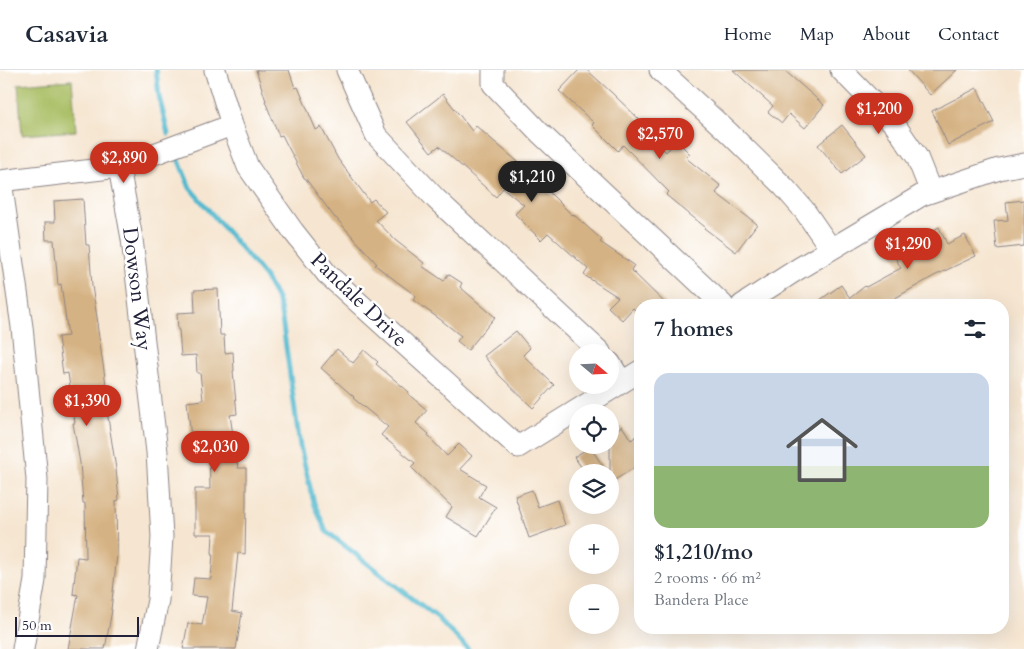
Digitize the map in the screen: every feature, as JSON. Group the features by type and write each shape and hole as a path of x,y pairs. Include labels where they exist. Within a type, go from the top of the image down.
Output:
{"street":[{"name":"Pandale Drive","path":"216,70 232,125 248,167 293,231 327,274 518,448 631,376"},
{"path":"347,70 376,135 436,199 591,344"},
{"path":"493,70 494,84 540,134 717,299"},
{"path":"660,70 728,132 784,187 804,210 831,249"},
{"path":"840,70 895,125 917,157 930,192"},
{"path":"23,649 35,580 37,479 22,327 0,181 119,167 232,125"},
{"path":"751,299 922,195 999,169 1024,164"},
{"name":"Dowson Way","path":"119,167 132,239 157,452 161,518 162,537 158,600 148,649"},
{"path":"619,369 631,376"}],"green space":[{"path":"72,80 76,131 22,135 18,84"}],"building":[{"path":"256,70 289,70 295,88 298,87 316,130 321,127 338,159 370,202 374,199 386,212 376,220 395,240 424,263 422,266 444,281 448,274 462,283 460,287 495,317 468,350 457,341 461,336 413,300 416,296 375,265 377,264 335,218 304,178 282,135 279,136 265,101"},
{"path":"579,70 587,70 612,93 644,124 641,127 666,152 677,141 690,154 686,158 721,186 716,193 757,224 736,252 704,228 666,195 669,192 623,145 618,151 592,125 594,123 559,91"},
{"path":"733,70 784,70 824,105 805,128 789,114 782,123 768,112 773,106"},
{"path":"908,70 957,70 930,95"},
{"path":"977,88 994,122 948,145 932,111"},
{"path":"443,94 472,131 476,126 538,179 572,215 602,240 600,242 634,265 631,270 661,299 634,299 634,309 622,320 608,307 618,297 584,275 588,269 548,233 541,240 515,214 524,205 503,188 496,197 439,146 431,152 407,122"},
{"path":"842,125 866,155 842,174 818,145"},
{"path":"83,199 86,245 89,245 92,286 110,411 107,411 119,500 116,501 117,555 112,610 105,649 68,649 78,595 73,594 77,557 86,558 85,503 83,503 80,463 73,423 75,423 68,373 63,374 58,337 68,336 61,284 58,285 54,240 46,240 45,222 55,222 54,201"},
{"path":"1024,200 1024,246 997,249 994,221 1008,220 1006,202"},
{"path":"939,227 947,244 965,235 976,256 934,276 894,299 821,299 841,285 850,298 865,286 901,268 892,252"},
{"path":"218,289 220,335 224,335 225,353 233,352 237,414 230,415 238,468 246,468 245,554 238,553 232,611 242,613 236,649 183,649 188,623 202,625 207,597 192,596 194,578 211,579 213,534 195,534 195,489 210,489 209,443 192,446 187,402 203,400 200,373 197,373 196,355 181,356 177,313 195,312 194,290"},
{"path":"516,331 530,348 523,355 554,385 533,408 499,375 484,356"},
{"path":"337,349 353,363 364,350 378,362 376,364 427,410 416,423 429,434 428,436 447,456 459,444 472,456 460,469 486,485 479,497 496,507 478,536 446,517 452,507 411,467 415,463 381,435 388,427 321,368"},
{"path":"622,426 631,440 634,438 634,468 619,477 619,464 610,464 610,454 619,454 619,428"},
{"path":"579,454 595,454 602,464 579,464 574,457"},
{"path":"532,490 538,507 557,500 565,525 529,538 515,496"}],"waterway":[{"path":"156,70 159,96 168,134"},
{"path":"177,156 190,188 265,277 277,299 283,326 300,446 314,503 326,531 440,620 468,649"}]}
